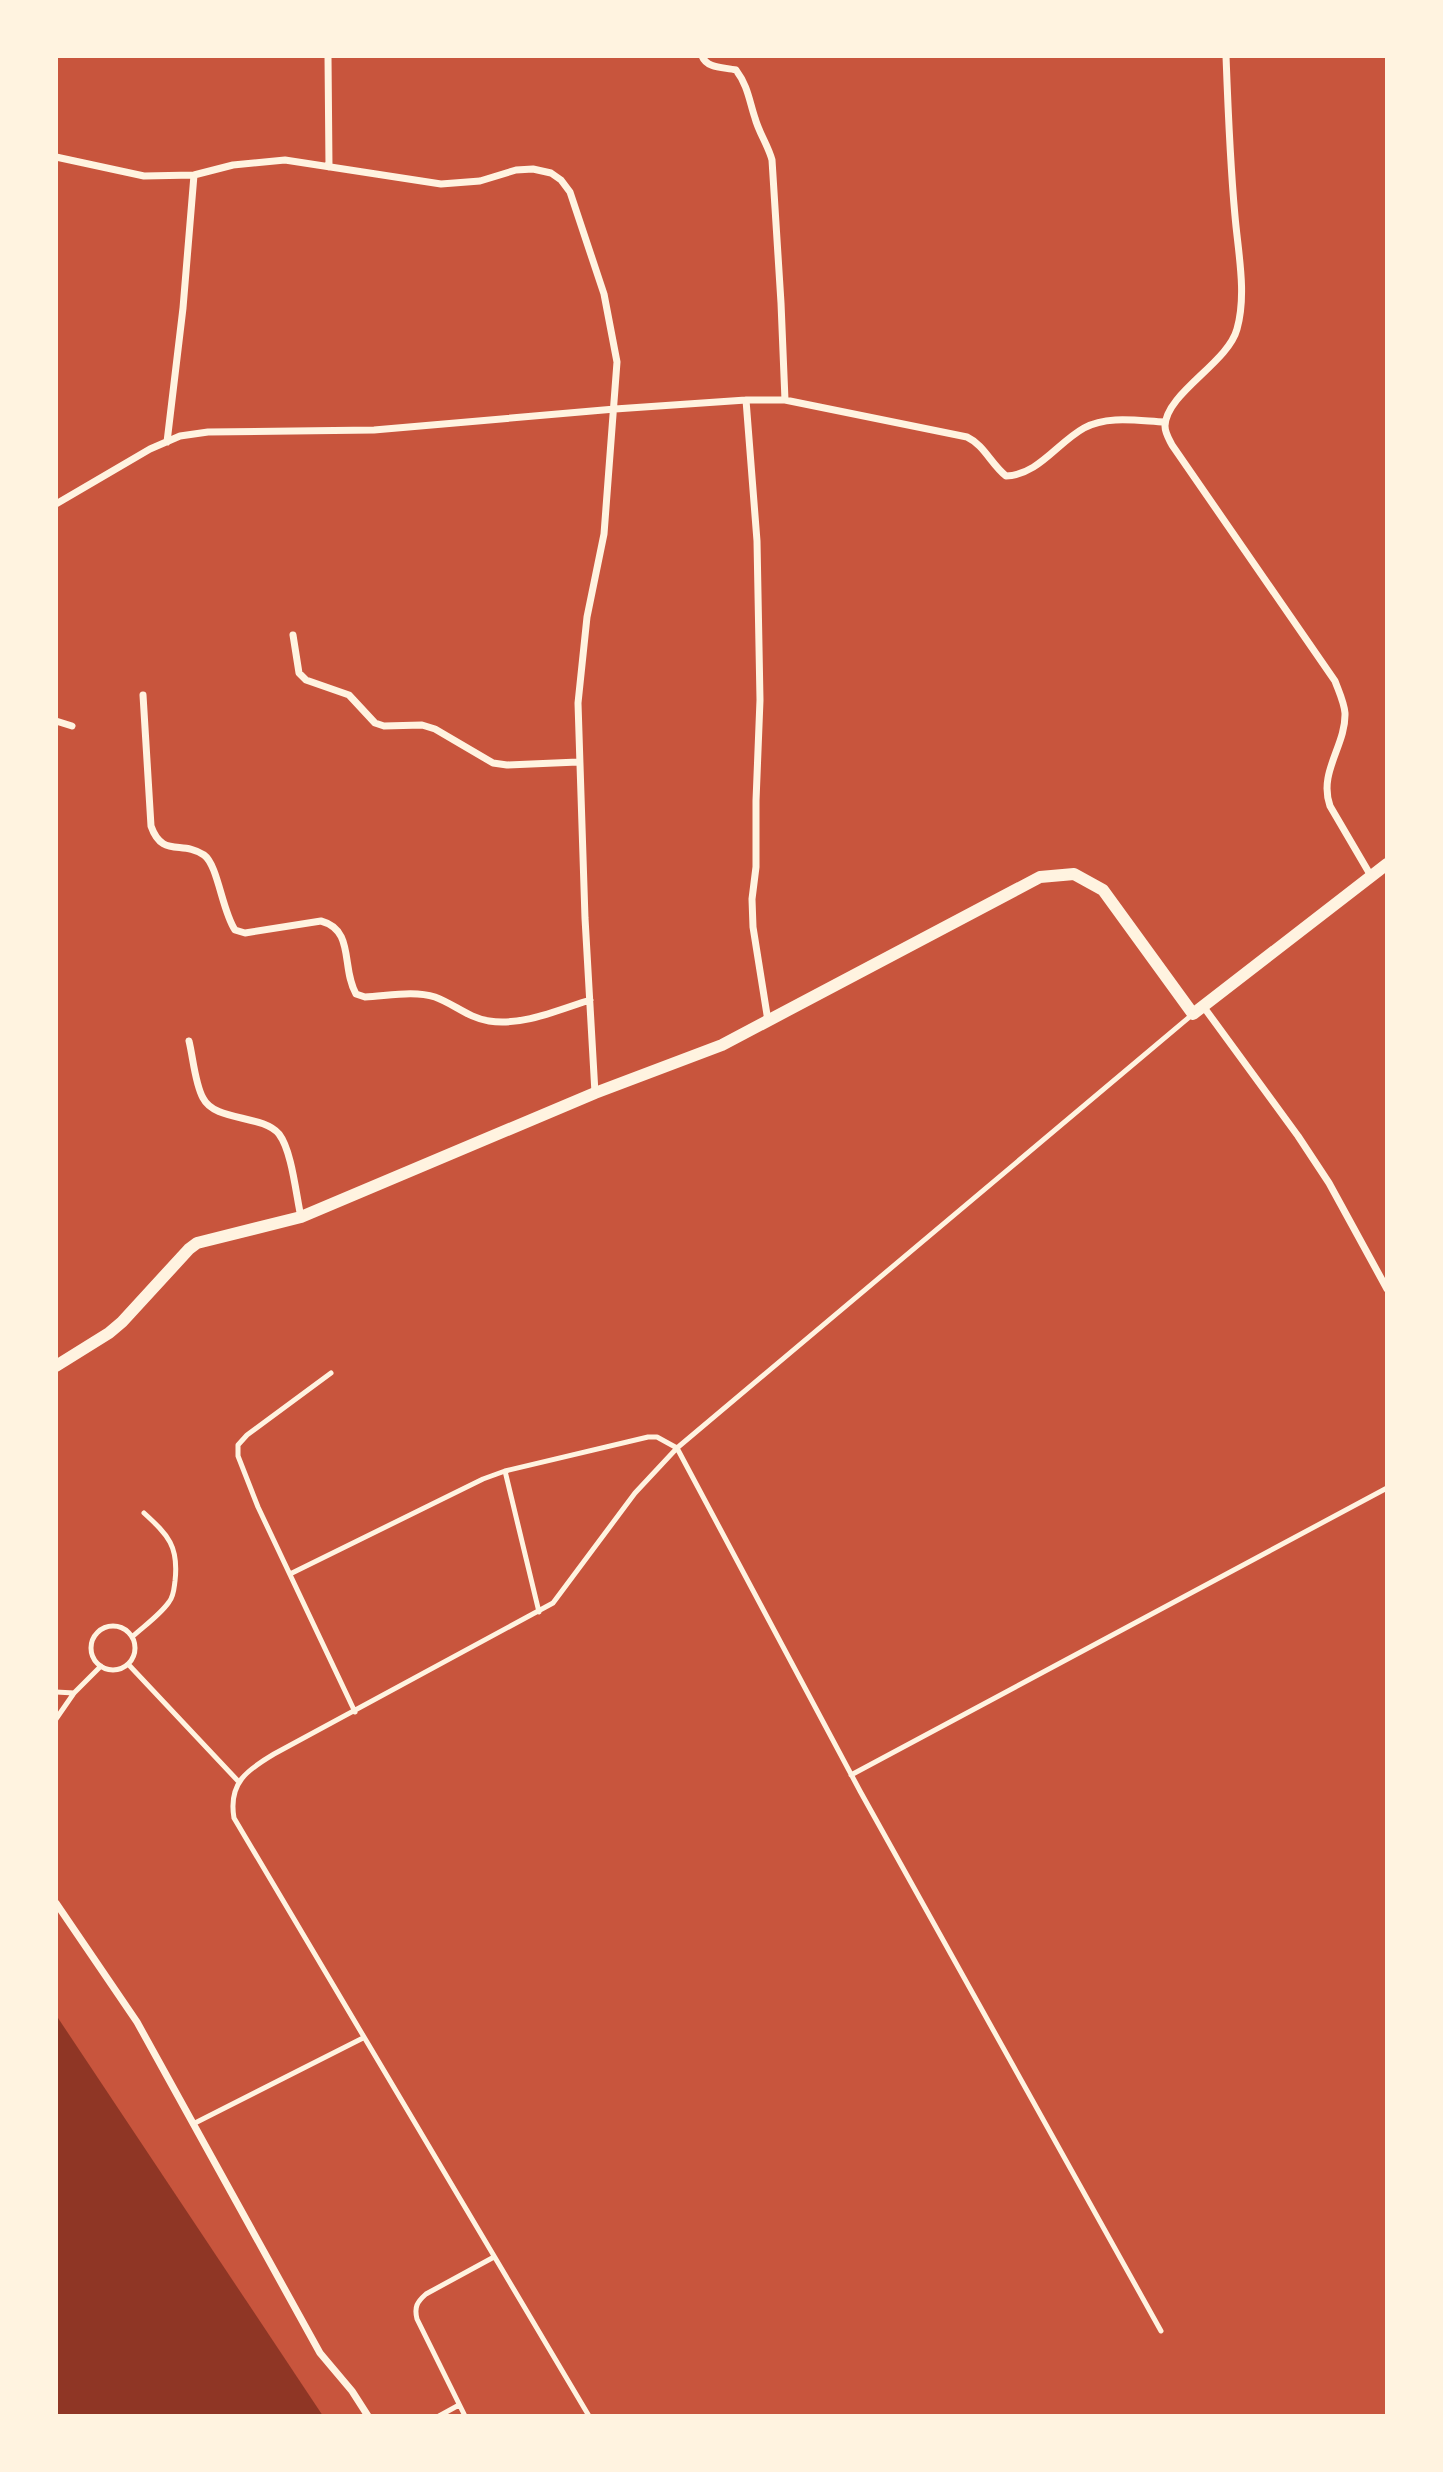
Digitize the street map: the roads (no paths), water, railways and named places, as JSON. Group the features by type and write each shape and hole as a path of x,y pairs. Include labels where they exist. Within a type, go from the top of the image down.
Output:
{"street":[{"path":"328,56 329,167"},
{"path":"702,56 704,62 736,71 742,78 755,119 769,147 772,160 785,400"},
{"path":"1226,56 1229,149 1241,298 1237,330 1223,353 1172,406 1165,422 1166,433 1172,446 1335,681 1345,716 1326,785 1326,795 1371,876"},
{"path":"56,157 144,176 194,175 233,165 271,160 441,184 480,181 516,170 542,171 561,180 570,192 604,294 617,362 604,534 585,630 578,703 578,762 595,1093"},
{"path":"167,442 183,308 194,175"},
{"path":"746,400 757,541 760,700 753,927 769,1022"},
{"path":"56,504 150,449 180,436 208,432 374,430 615,409 785,400 967,437 977,442 997,469 1006,476 1026,473 1085,428 1118,420 1165,422"},
{"path":"293,635 299,673 306,680 349,695 375,723 384,726 422,725 435,729 493,762 507,765 578,762"},
{"path":"144,695 151,827 155,839 162,845 193,850 211,862 227,919 234,930 246,933 321,921 334,925 340,931 350,984 356,994 365,997 422,994 478,1018 493,1021 536,1017 590,1000"},
{"path":"56,720 72,726"},
{"path":"1198,1010 1387,864"},
{"path":"56,1366 122,1322 197,1243 301,1217 595,1093 722,1045 1040,877 1074,874 1103,890 1304,1145 1329,1183 1387,1289"},
{"path":"189,1041 202,1098 211,1108 262,1124 278,1132 286,1147 301,1217"},
{"path":"56,1903 125,2002 320,2353 352,2391 368,2416"}],"lane":[{"path":"589,2416 234,1818 231,1805 238,1781 254,1766 274,1754 553,1603 629,1500 677,1448 1198,1010"},
{"path":"331,1373 247,1435 238,1445 239,1456 254,1496 355,1712"},
{"path":"290,1574 483,1479 505,1471 648,1437 657,1437 677,1448 851,1775 1161,2331"},
{"path":"505,1471 539,1612"},
{"path":"851,1775 1387,1488"},
{"path":"132,1637 169,1603 176,1573 173,1547 166,1534 144,1513"},
{"path":"122,1627 132,1637 135,1651 128,1664 115,1670 95,1661 91,1647 101,1629 122,1627"},
{"path":"128,1664 238,1781"},
{"path":"56,1719 74,1693 101,1666"},
{"path":"56,1692 74,1693"},
{"path":"193,2124 363,2038"},
{"path":"465,2416 415,2310 418,2301 426,2294 494,2258"},
{"path":"439,2416 459,2405"}]}
